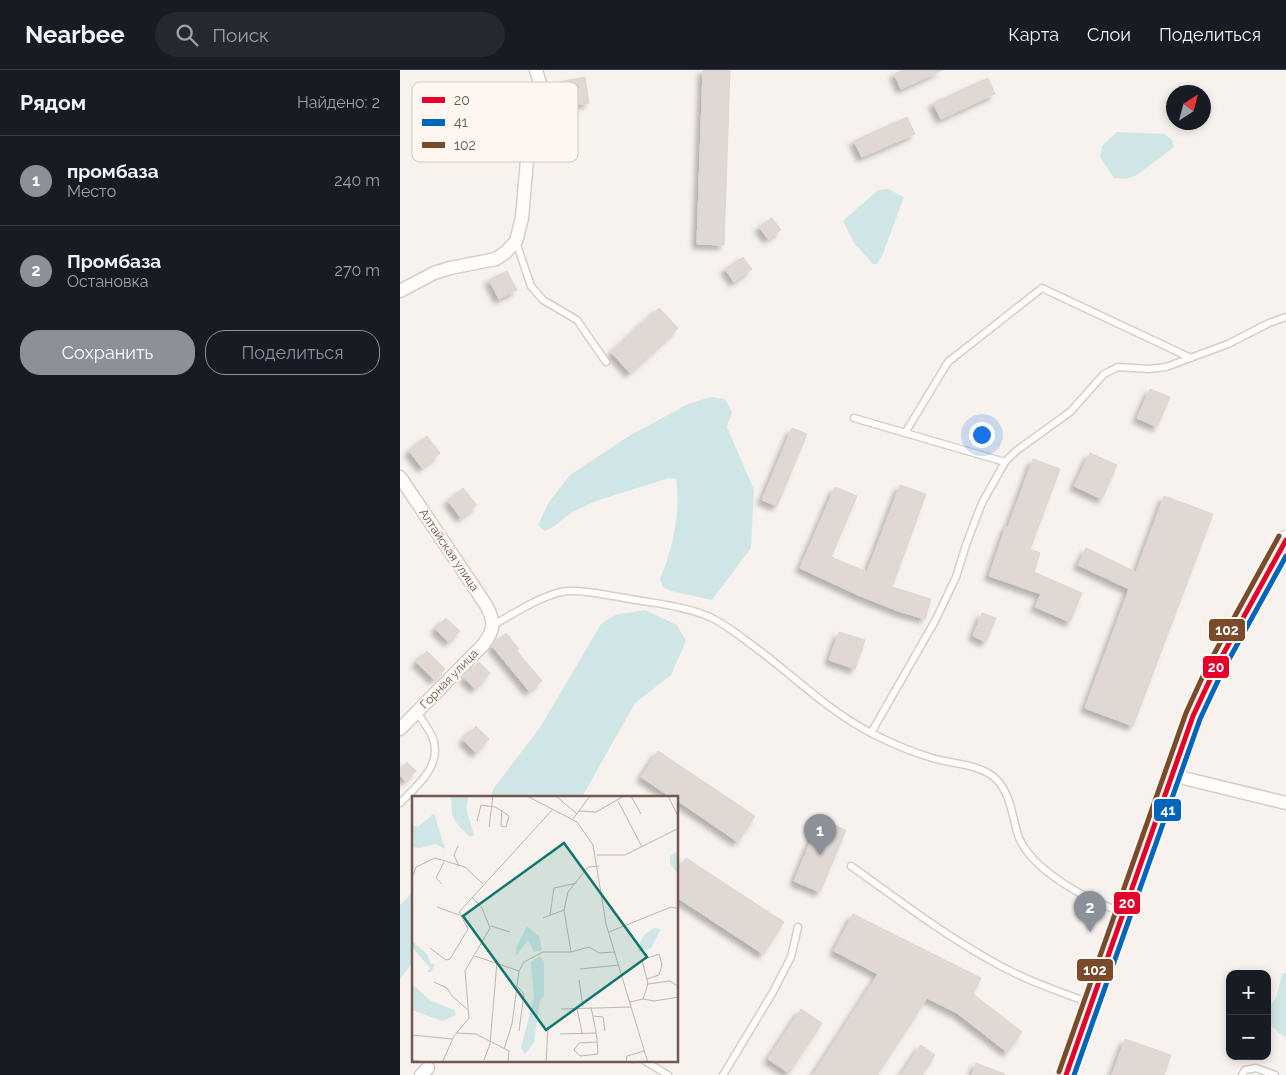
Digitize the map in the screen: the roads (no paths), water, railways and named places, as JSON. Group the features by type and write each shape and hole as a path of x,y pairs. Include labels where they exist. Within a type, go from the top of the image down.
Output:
{"main road":[{"path":"1066,1075 1193,716 1215,669 1286,540"}],"street":[{"path":"536,70 540,82"},
{"path":"400,291 434,273 496,259 506,252 516,241 522,218 527,162"},
{"name":"Алтайская улица","path":"400,478 486,605 492,617 493,625"},
{"name":"Горная улица","path":"400,729 483,645 490,636 493,625"},
{"path":"1171,775 1286,804"}],"lane":[{"path":"516,241 532,286 543,300 577,320 606,362"},
{"path":"905,433 948,362 1042,288 1191,358"},
{"path":"871,733 935,622 956,578 982,503 1005,462 1016,451 1070,412 1104,374 1118,367 1150,369 1166,367 1228,344 1268,323 1286,317"},
{"path":"854,418 1005,462"},
{"path":"493,625 563,592 620,597 679,607 710,617 732,630 769,657 802,686 836,711 871,733 932,758 980,770 995,778 1004,789 1019,837 1028,853 1047,872 1073,890 1123,912"},
{"path":"400,803 426,777 435,752 431,735 417,712"},
{"path":"851,866 954,939 989,960 1022,977 1091,1003"},
{"path":"723,1075 774,992 791,957 798,927"},
{"path":"648,1062 668,1075"},
{"path":"1242,1075 1245,1070 1256,1068 1275,1075"}],"place":[{"name":"промбаза","path":"820,855"},
{"name":"Промбаза","path":"1090,932"}]}
